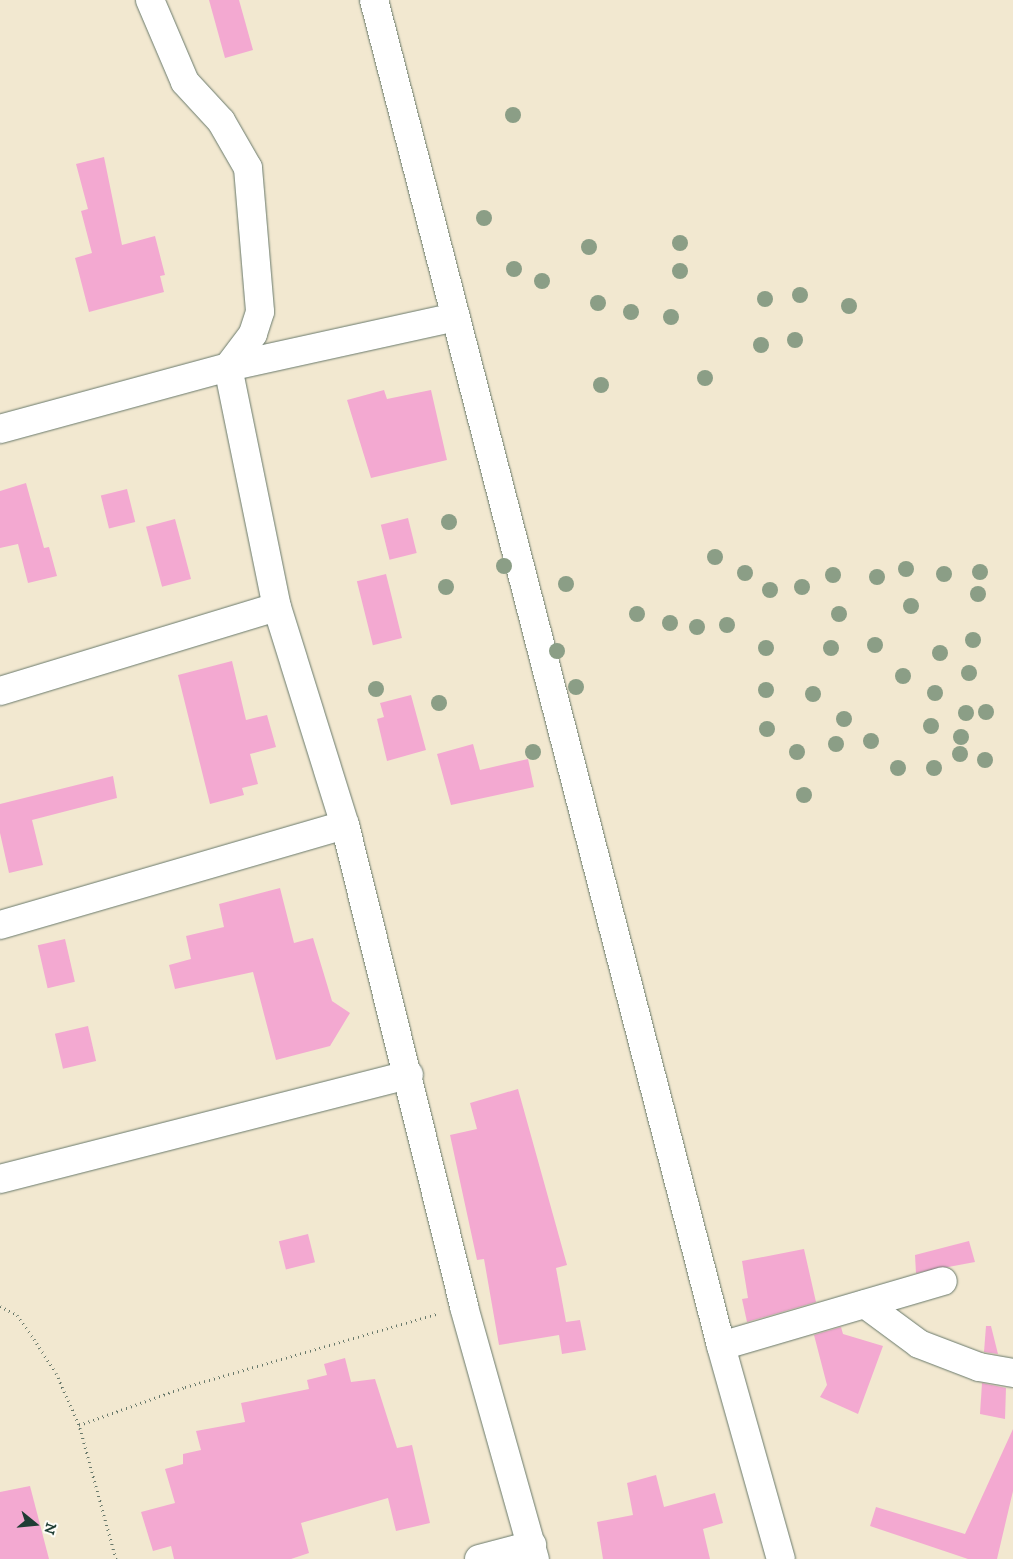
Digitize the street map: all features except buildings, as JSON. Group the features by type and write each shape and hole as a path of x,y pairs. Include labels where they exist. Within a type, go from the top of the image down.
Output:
{"street":[{"path":"150,0 185,82 221,122 248,168 260,312 253,334 228,367 277,607 346,825 409,1075 464,1307 533,1552 479,1559"},
{"path":"374,0 721,1346 781,1559"},
{"path":"0,429 228,367 456,317"},
{"path":"0,691 277,607"},
{"path":"0,925 346,825"},
{"path":"0,1179 409,1075"},
{"path":"721,1346 943,1281"},
{"path":"865,1304 919,1344 979,1367 1013,1374"}],"path":[{"path":"0,1306 17,1315 56,1373 79,1425 116,1559"},
{"path":"79,1425 246,1368 464,1307"}]}
